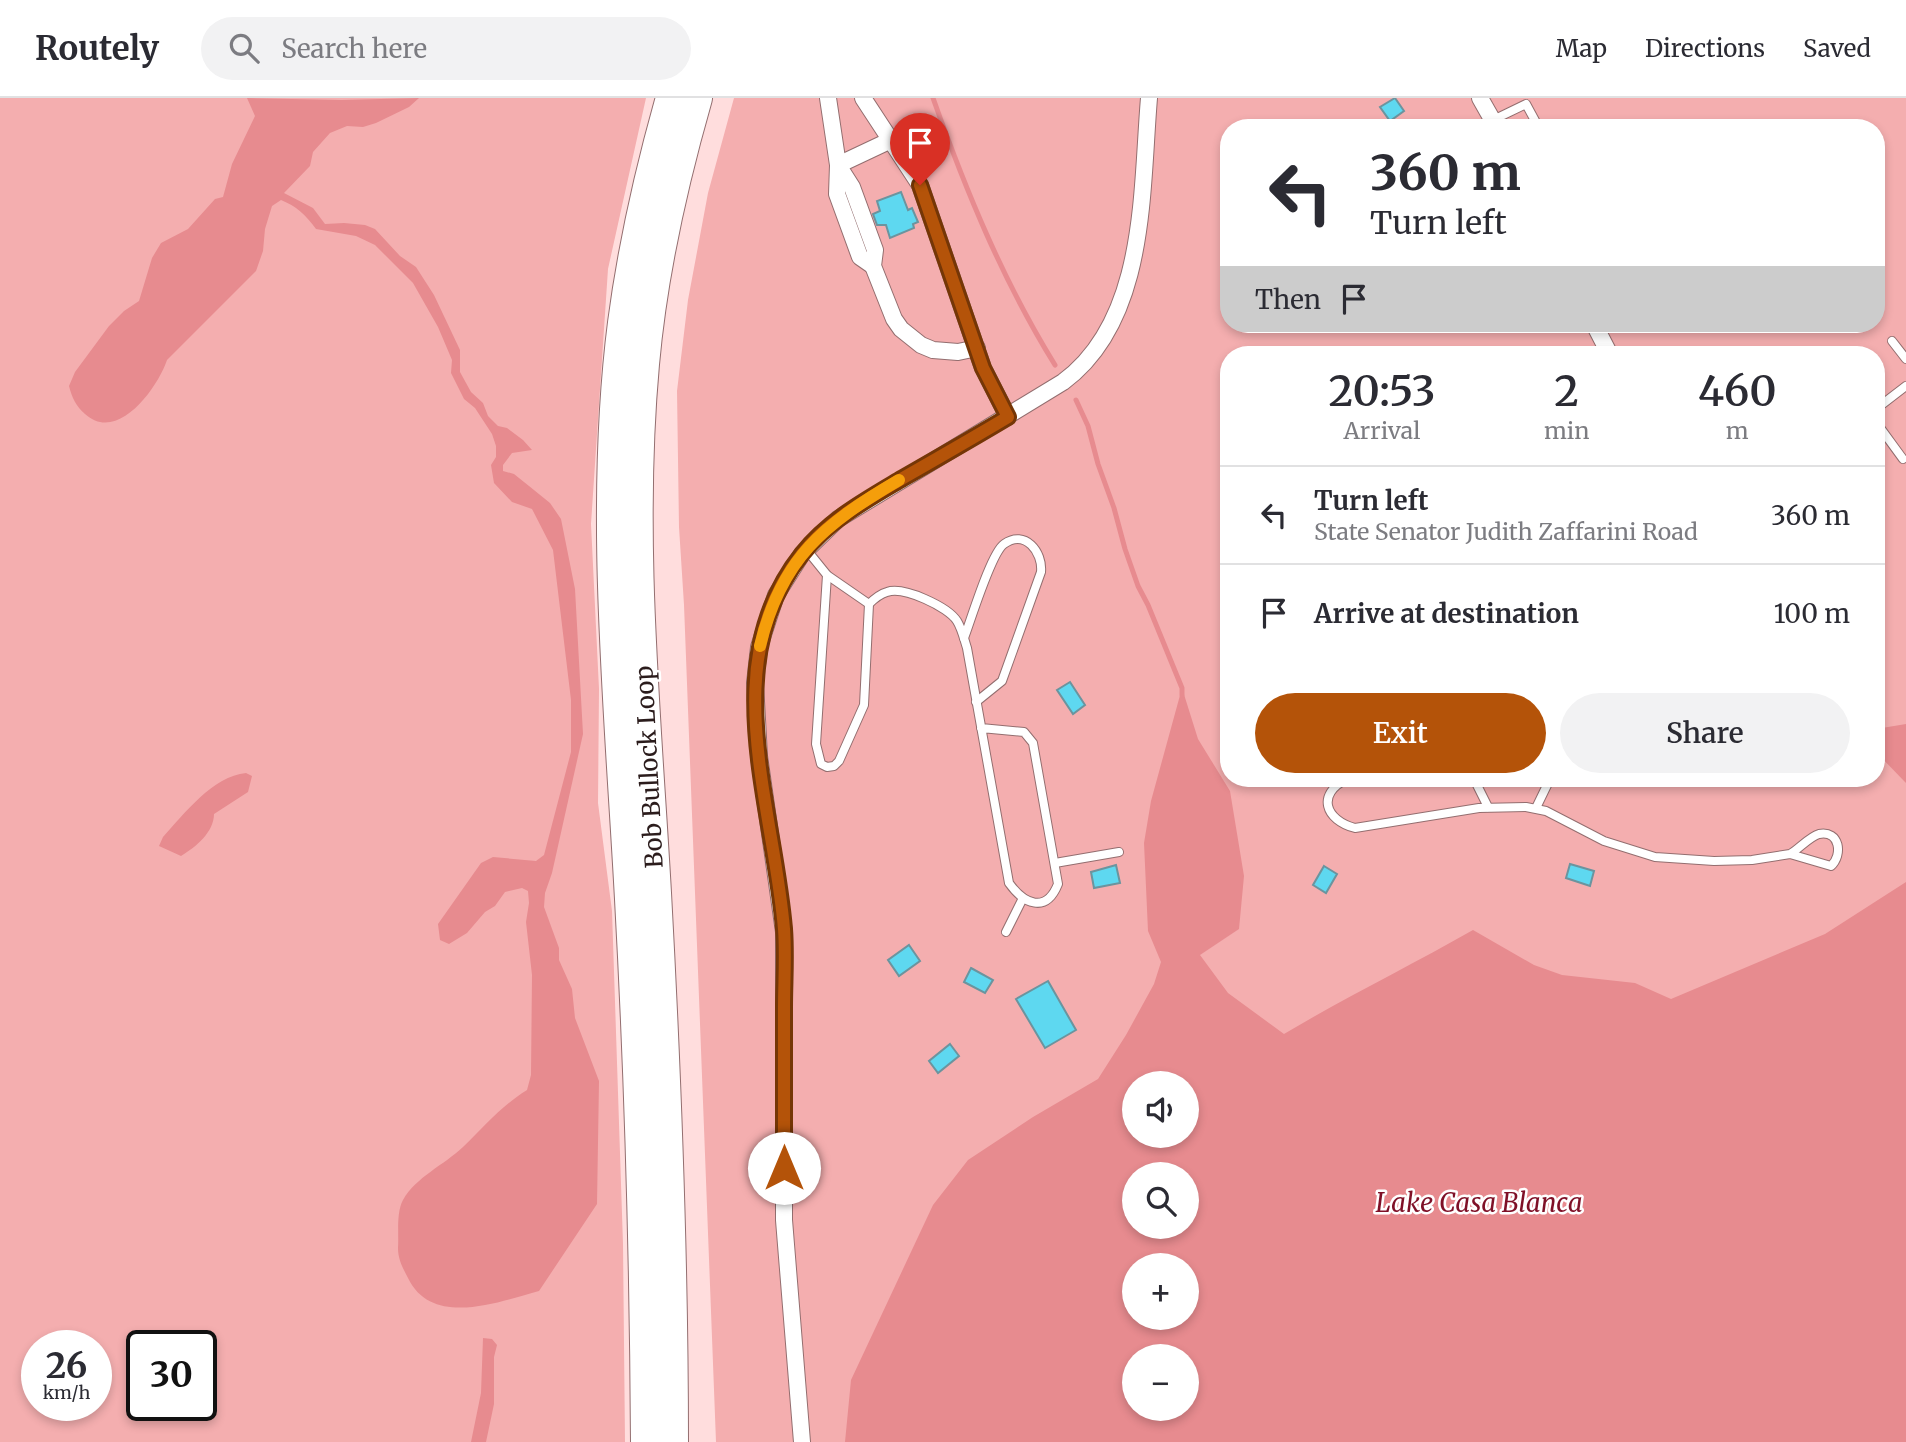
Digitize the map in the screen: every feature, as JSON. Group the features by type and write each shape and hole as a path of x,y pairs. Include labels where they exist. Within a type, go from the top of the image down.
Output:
{"highway":[{"name":"Bob Bullock Loop","path":"646,1442 643,1170 616,633 613,497 622,326 642,207 671,98"},
{"name":"Bob Bullock Loop","path":"673,1442 673,1292 668,1102 643,661 638,482 644,361 652,302 673,187 697,98"}],"street":[{"path":"828,98 838,165 852,187 875,250 873,266 894,319 909,337 920,345 940,352 976,348"},
{"path":"863,98 914,174 925,196 976,348 1008,417"},
{"path":"802,1442 784,1220 784,932 759,755 755,683 769,611 784,580 806,549 825,529 850,510 1008,417 1075,373 1095,351 1125,292 1136,241 1149,98"},
{"path":"1480,98 1492,119"},
{"path":"838,165 891,140"}],"lane":[{"path":"1503,119 1526,104 1534,119"},
{"path":"1892,341 1906,359"},
{"path":"1885,402 1906,386"},
{"path":"1885,434 1903,459"},
{"path":"964,638 999,549 1012,540 1024,540 1033,545 1040,554 1041,572 1002,681 976,702"},
{"path":"806,549 827,575 869,604"},
{"path":"827,575 816,744 821,764 827,767 834,766 839,761 864,705 869,604"},
{"path":"869,604 889,591 909,593 951,615 957,621 964,638 1009,883 1023,898 1037,903 1046,901 1054,894 1058,884 1034,743 1024,732 981,728"},
{"path":"1334,787 1328,797 1333,816 1355,828 1488,807 1536,808 1604,841 1655,858 1714,861 1790,854 1831,866 1838,858 1839,846 1836,839 1819,834 1790,854"},
{"path":"1478,787 1488,807"},
{"path":"1536,808 1546,787"},
{"path":"1055,863 1119,852"},
{"path":"1006,932 1023,898"}],"shaded area":[{"path":"0,98 646,98 608,269 591,524 599,689 598,803 612,911 623,1244 625,1442 0,1442"},
{"path":"734,98 1906,98 1906,1442 716,1442 679,527 677,391 688,300 708,193"}],"water":[{"path":"247,98 419,98 409,107 376,123 363,127 347,126 330,133 313,152 310,166 284,193 313,208 325,224 365,225 375,229 400,256 416,267 434,295 460,350 460,372 471,392 483,403 488,416 498,426 507,428 532,450 512,453 503,465 503,471 514,474 550,503 561,519 575,589 583,734 552,873 545,893 544,907 559,948 559,960 572,989 575,1018 599,1081 597,1204 539,1291 486,1305 449,1307 433,1303 419,1293 400,1260 399,1217 403,1200 415,1185 456,1154 501,1110 527,1090 531,1075 532,975 526,922 528,891 522,888 505,892 495,906 485,912 467,933 449,944 440,940 438,924 481,863 493,857 536,861 544,855 571,752 571,700 553,550 532,509 512,502 494,483 491,465 496,457 496,446 492,434 475,408 464,399 451,373 452,360 438,327 413,283 375,245 356,236 316,229 300,212 281,200 272,206 256,271 167,360 155,384 135,408 110,422 98,421 79,408 69,386 75,372 109,326 139,301 152,258 161,243 188,229 215,199 223,197 232,164 255,116"},
{"name":"Lake Casa Blanca","path":"1182,688 1198,739 1220,775 1220,787 1228,787 1230,791 1244,876 1239,929 1200,955 1228,993 1284,1034 1473,930 1534,965 1562,975 1635,983 1671,999 1825,934 1906,882 1906,1442 845,1442 851,1380 933,1205 968,1160 1033,1117 1098,1079 1154,984 1161,962 1148,931 1144,843 1151,801"},
{"path":"1906,724 1906,783 1885,761 1885,728"},
{"path":"246,773 252,776 248,792 214,814 208,833 192,848 181,856 159,846 163,837 200,798 222,781"},
{"path":"483,1338 492,1339 497,1345 494,1357 494,1404 486,1442 471,1442 481,1393"}],"building":[{"path":"1395,98 1404,111 1389,119 1380,107"},
{"path":"901,192 908,210 912,208 918,222 913,224 914,228 890,238 886,225 877,225 873,214 880,211 877,201"},
{"path":"1070,682 1085,705 1073,714 1057,690"},
{"path":"1570,864 1594,871 1590,886 1566,878"},
{"path":"1116,865 1120,883 1094,888 1091,872"},
{"path":"1324,866 1337,874 1326,893 1313,885"},
{"path":"909,945 920,961 899,976 888,960"},
{"path":"971,968 993,980 985,993 964,982"},
{"path":"1048,981 1076,1030 1045,1048 1016,999"},
{"path":"950,1044 959,1056 938,1073 929,1061"}],"waterway":[{"path":"933,98 1002,268 1055,365"},
{"path":"1076,400 1088,426 1138,586 1182,688 1182,695"}],"slow traffic":[{"path":"760,646 776,595 802,554 838,519 899,480"}],"route":[{"path":"784,1168 784,932 759,755 755,706 756,666 769,611 784,580 802,554 825,529 862,502 1008,417 983,368 920,185"}]}
